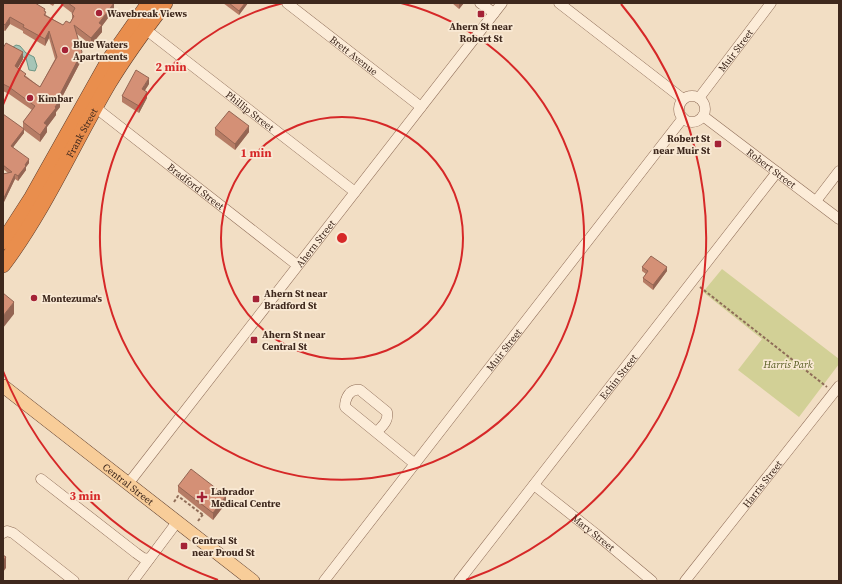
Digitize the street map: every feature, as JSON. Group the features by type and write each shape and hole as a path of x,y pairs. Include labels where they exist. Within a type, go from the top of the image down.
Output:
{"highway":[{"name":"Frank Street","path":"3,242 13,229 32,197 109,60 149,3"},
{"name":"Frank Street","path":"3,265 13,252 35,216 121,65 145,29 165,3"}],"main road":[{"name":"Central Street","path":"3,386 253,581"}],"street":[{"name":"Brett Avenue","path":"287,3 421,107"},
{"path":"480,3 494,13"},
{"name":"Ahern Street","path":"128,484 502,3"},
{"path":"559,3 683,100"},
{"name":"Muir Street","path":"699,98 771,3"},
{"name":"Phillip Street","path":"145,29 355,192"},
{"path":"689,96 699,98 704,103 706,108 704,116 701,119 688,122 683,118 679,109 683,100 689,96"},
{"name":"Bradford Street","path":"96,108 297,265"},
{"name":"Robert Street","path":"704,116 839,219"},
{"name":"Muir Street","path":"324,581 683,118"},
{"path":"816,201 839,171"},
{"name":"Echin Street","path":"459,581 777,172"},
{"name":"Harris Street","path":"685,581 839,386"},
{"path":"377,432 387,420 387,412 360,390 352,391 345,401 345,407 415,464"},
{"path":"41,479 143,558 149,559"},
{"name":"Mary Street","path":"534,485 652,581"},
{"path":"133,581 177,522"},
{"path":"3,533 7,531 13,533 74,581"}],"path":[{"path":"693,281 828,388"},
{"path":"174,502 178,496 204,514 198,521"}],"green space":[{"name":"Harris Park","path":"722,269 839,359 839,364 799,417 738,370 762,339 703,292"}],"shaded area":[{"path":"16,45 20,46 26,53 34,57 37,66 35,71 29,70 26,58 18,55 13,47"}],"building":[{"path":"3,3 35,3 45,9 44,11 46,12 44,15 63,25 66,21 70,23 74,16 72,14 75,8 68,3 114,3 99,23 102,25 91,38 74,25 82,52 58,98 60,100 55,107 56,108 44,123 47,125 40,135 23,122 35,106 3,84 3,48 6,43 23,52 15,66 26,74 24,76 40,87 57,57 49,31 45,39 23,27 24,25 10,17 5,25 3,23"},
{"path":"229,3 245,3 239,11"},
{"path":"136,70 149,78 142,89 147,92 139,106 122,96"},
{"path":"229,111 249,126 235,144 215,128"},
{"path":"3,114 24,129 11,146 29,159 25,165 26,166 18,176 15,174 3,200 3,174 12,172 3,165"},
{"path":"651,256 667,267 653,285 643,278 648,271 642,267"},
{"path":"3,293 14,302 3,316"},
{"name":"Labrador Medical Centre","path":"191,469 226,496 213,513 178,486"}],"place":[{"name":"Wavebreak Views","path":"99,13"},
{"name":"Ahern St near Robert St","path":"481,14"},
{"name":"Blue Waters Apartments","path":"65,50"},
{"name":"Kimbar","path":"30,98"},
{"name":"Robert St near Muir St","path":"718,144"},
{"name":"Montezuma's","path":"34,298"},
{"name":"Ahern St near Bradford St","path":"256,299"},
{"name":"Ahern St near Central St","path":"254,340"},
{"name":"Labrador Medical Centre","path":"202,497"},
{"name":"Central St near Proud St","path":"184,546"}]}
